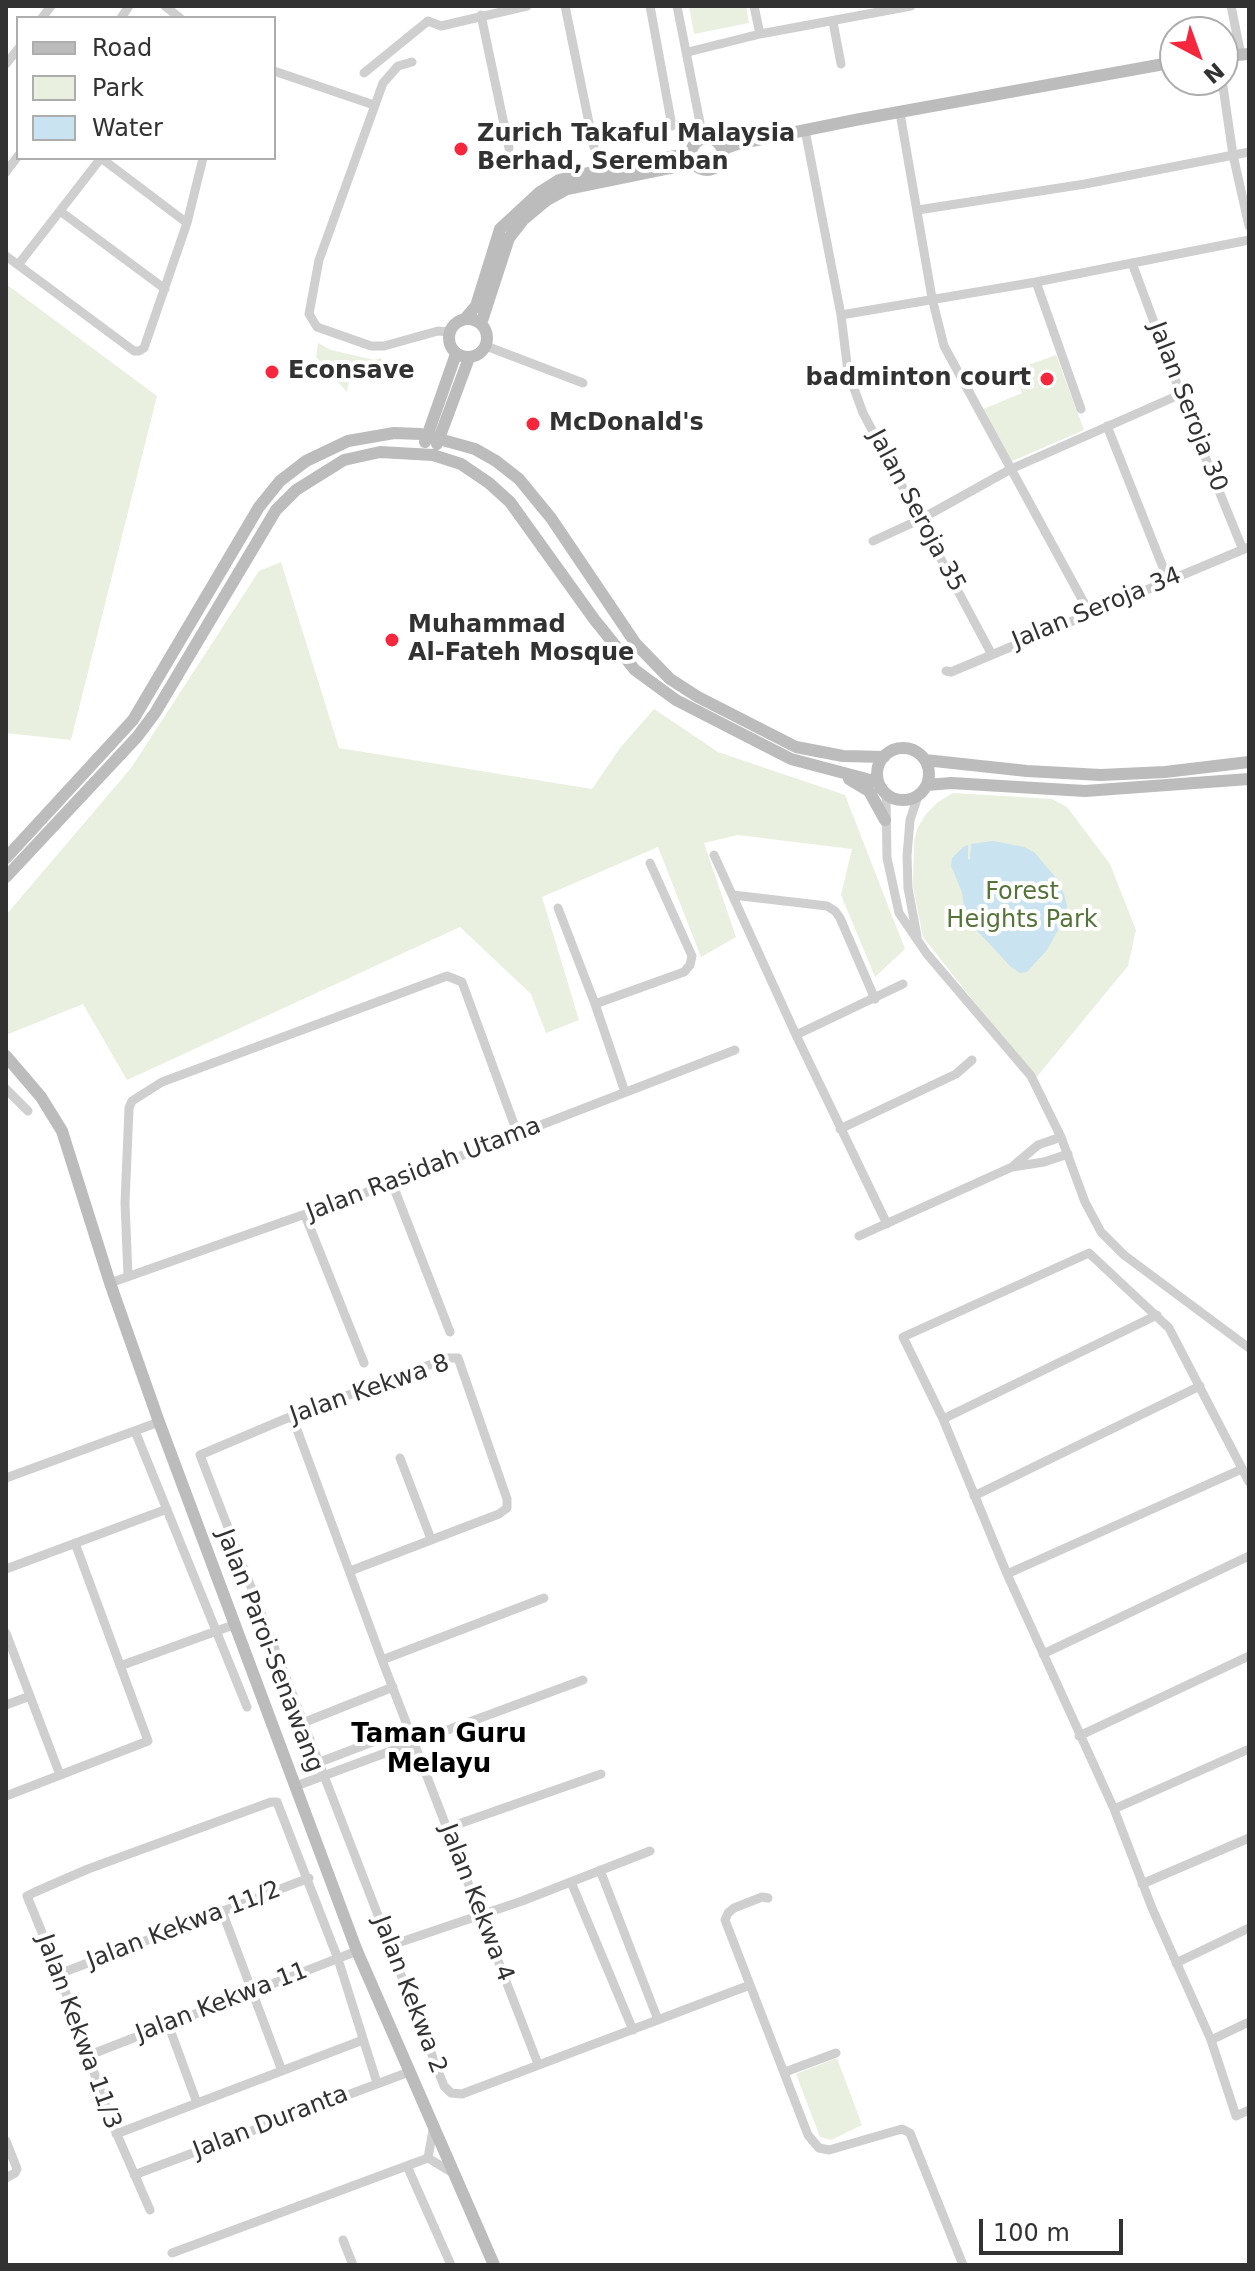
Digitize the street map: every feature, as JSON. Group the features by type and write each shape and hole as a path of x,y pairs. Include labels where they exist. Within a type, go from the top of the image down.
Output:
{"street":[{"path":"364,73 428,21 441,26 527,6"},
{"path":"565,6 594,147"},
{"path":"650,6 672,126"},
{"path":"677,6 703,138"},
{"path":"754,6 760,34"},
{"path":"688,52 760,34 911,6"},
{"path":"1231,6 1245,55"},
{"path":"481,15 509,148"},
{"path":"833,22 841,64"},
{"path":"412,62 398,66 388,75 374,105 319,260 309,308 310,319 317,327 371,346 384,346 438,331 450,332"},
{"path":"723,149 805,130 1159,65"},
{"path":"276,72 374,105"},
{"path":"1224,96 1233,155 1249,226"},
{"path":"900,113 932,298 944,346 1089,612"},
{"name":"Jalan Seroja 35","path":"805,130 841,315 848,372 863,413 991,653"},
{"path":"703,138 718,141 723,149 723,159 712,169 702,169 693,158 694,143 703,138"},
{"path":"918,210 1085,184 1249,152"},
{"path":"462,356 450,344 450,332 476,306 500,229 540,192 559,180 579,175 693,158"},
{"path":"481,324 509,238 523,220 547,200 567,189 693,158"},
{"path":"18,265 99,160"},
{"path":"104,160 187,223"},
{"path":"6,256 136,352 144,348 165,289 187,223 203,160"},
{"path":"60,211 165,289"},
{"path":"841,315 1036,282 1249,240"},
{"name":"Jalan Seroja 30","path":"1132,263 1181,394 1246,549"},
{"path":"1036,282 1081,409"},
{"path":"462,356 479,354 486,346 487,334 481,324 465,319"},
{"path":"486,346 583,383"},
{"path":"427,454 462,356"},
{"path":"873,541 921,519 1011,469 1181,394"},
{"path":"1107,426 1168,580"},
{"path":"6,858 133,720 259,507 280,481 306,461 348,441 394,433 433,437 475,449 519,479 551,518 636,644 670,679 698,697 796,747 843,756 884,757 902,748 916,751 925,760 929,773 910,820 907,856 908,888 918,939"},
{"path":"6,877 137,737 155,713 276,510 296,490 344,460 380,452 427,454 461,464 489,483 510,502 594,619 635,670 658,689 767,748 791,759 831,769 882,788 898,800 951,783 1085,791 1249,779"},
{"name":"Jalan Seroja 34","path":"946,671 951,672 1246,549"},
{"path":"884,757 878,769 887,858 899,913 927,954 1031,1076 1101,1232 1124,1255 1249,1348"},
{"path":"925,760 1101,775 1165,772 1249,762"},
{"path":"831,769 869,791 885,820"},
{"path":"714,855 887,1224"},
{"path":"595,1004 684,972 690,965 692,956 650,863"},
{"path":"733,895 827,906 835,911 875,999"},
{"path":"558,908 625,1092"},
{"path":"128,1276 125,1203 129,1108 132,1101 162,1082 447,976 462,982 518,1135"},
{"path":"796,1035 903,984"},
{"name":"Jalan Rasidah Utama","path":"110,1283 392,1183 735,1050"},
{"name":"Jalan Paroi-Senawang","path":"6,1056 41,1097 62,1131 110,1283 159,1422 357,1951 494,2265"},
{"path":"840,1129 956,1074 972,1060"},
{"path":"6,1089 28,1111"},
{"path":"1012,1167 1038,1145 1061,1137"},
{"path":"859,1236 1012,1167 1068,1154"},
{"path":"392,1183 450,1332"},
{"path":"305,1215 364,1363"},
{"path":"1249,1482 1169,1328 1089,1253 903,1337 943,1419 1007,1574 1114,1809 1142,1884 1211,2040 1236,2116 1249,2110"},
{"path":"943,1419 1157,1315"},
{"name":"Jalan Kekwa 8","path":"200,1455 292,1416 448,1358 458,1358 507,1499 507,1508 499,1514 350,1571"},
{"path":"974,1496 1200,1386"},
{"name":"Jalan Kekwa 4","path":"292,1416 382,1660 538,2064"},
{"path":"6,1478 159,1422"},
{"path":"135,1431 247,1707"},
{"name":"Jalan Kekwa 2","path":"200,1455 444,2086 451,2093 462,2094 750,1985"},
{"path":"400,1458 431,1539"},
{"path":"1007,1574 1242,1469"},
{"path":"6,1569 167,1509"},
{"path":"6,1796 148,1741 75,1543"},
{"path":"1043,1654 1249,1556"},
{"path":"382,1660 544,1598"},
{"path":"120,1666 236,1624"},
{"path":"6,1633 60,1775"},
{"path":"1079,1736 1249,1656"},
{"path":"296,1786 583,1680"},
{"path":"305,1722 393,1687"},
{"path":"6,1705 30,1696"},
{"path":"320,1762 409,1728"},
{"path":"1114,1809 1249,1749"},
{"path":"447,1828 601,1774"},
{"name":"Jalan Kekwa 11/3","path":"150,2210 116,2134 59,1974 27,1896 271,1802 277,1802 281,1807 309,1878"},
{"path":"1142,1884 1249,1838"},
{"path":"389,1946 650,1851"},
{"path":"600,1870 658,2020"},
{"path":"309,1878 377,2083"},
{"name":"Jalan Kekwa 11/2","path":"59,1974 309,1878"},
{"path":"571,1882 633,2030"},
{"path":"768,1898 762,1897 728,1913 725,1920 808,2135 819,2148 829,2150 902,2129 910,2133 963,2265"},
{"path":"222,1911 282,2071"},
{"path":"1176,1963 1249,1928"},
{"name":"Jalan Kekwa 11","path":"87,2056 357,1951"},
{"path":"1211,2040 1249,2022"},
{"path":"168,2024 197,2103"},
{"path":"116,2134 363,2040"},
{"path":"785,2072 836,2053"},
{"name":"Jalan Duranta","path":"134,2175 409,2072"},
{"path":"428,2158 433,2144 433,2128"},
{"path":"6,2141 15,2161 10,2176"},
{"path":"172,2253 428,2158 454,2174"},
{"path":"407,2166 451,2265"},
{"path":"343,2240 353,2265"}],"green space":[{"path":"689,6 746,6 749,23 694,34"},
{"path":"6,284 157,396 71,740 6,733"},
{"path":"318,343 331,350 374,360 381,358 382,365 367,373 350,376 347,392 316,357"},
{"path":"1056,355 1084,430 1010,462 981,410 1022,393 1012,371"},
{"path":"281,562 339,748 592,789 620,748 654,709 718,752 845,795 905,949 875,977 841,895 852,849 738,835 704,843 736,937 701,957 658,847 542,897 579,1020 546,1033 531,994 460,927 127,1080 83,1004 6,1035 6,915 131,768 259,571"},
{"name":"Forest Heights Park","path":"953,793 1052,799 1067,807 1110,864 1136,930 1128,966 1035,1079 923,937 913,887 914,842 926,814"},
{"path":"837,2058 862,2125 831,2140 820,2137 796,2074"}],"water":[{"path":"993,841 1034,852 1057,879 1064,894 1067,906 1065,917 1047,950 1027,972 1020,973 1011,967 970,923 951,866 952,858 963,847 968,845 970,860 971,844"}],"place":[{"name":"Zurich Takaful Malaysia Berhad, Seremban","path":"461,149"},
{"name":"Econsave","path":"272,372"},
{"name":"badminton court","path":"1047,379"},
{"name":"McDonald's","path":"533,424"},
{"name":"Muhammad Al-Fateh Mosque","path":"392,640"}],"district":[{"name":"Taman Guru Melayu","path":"439,1750"}]}
